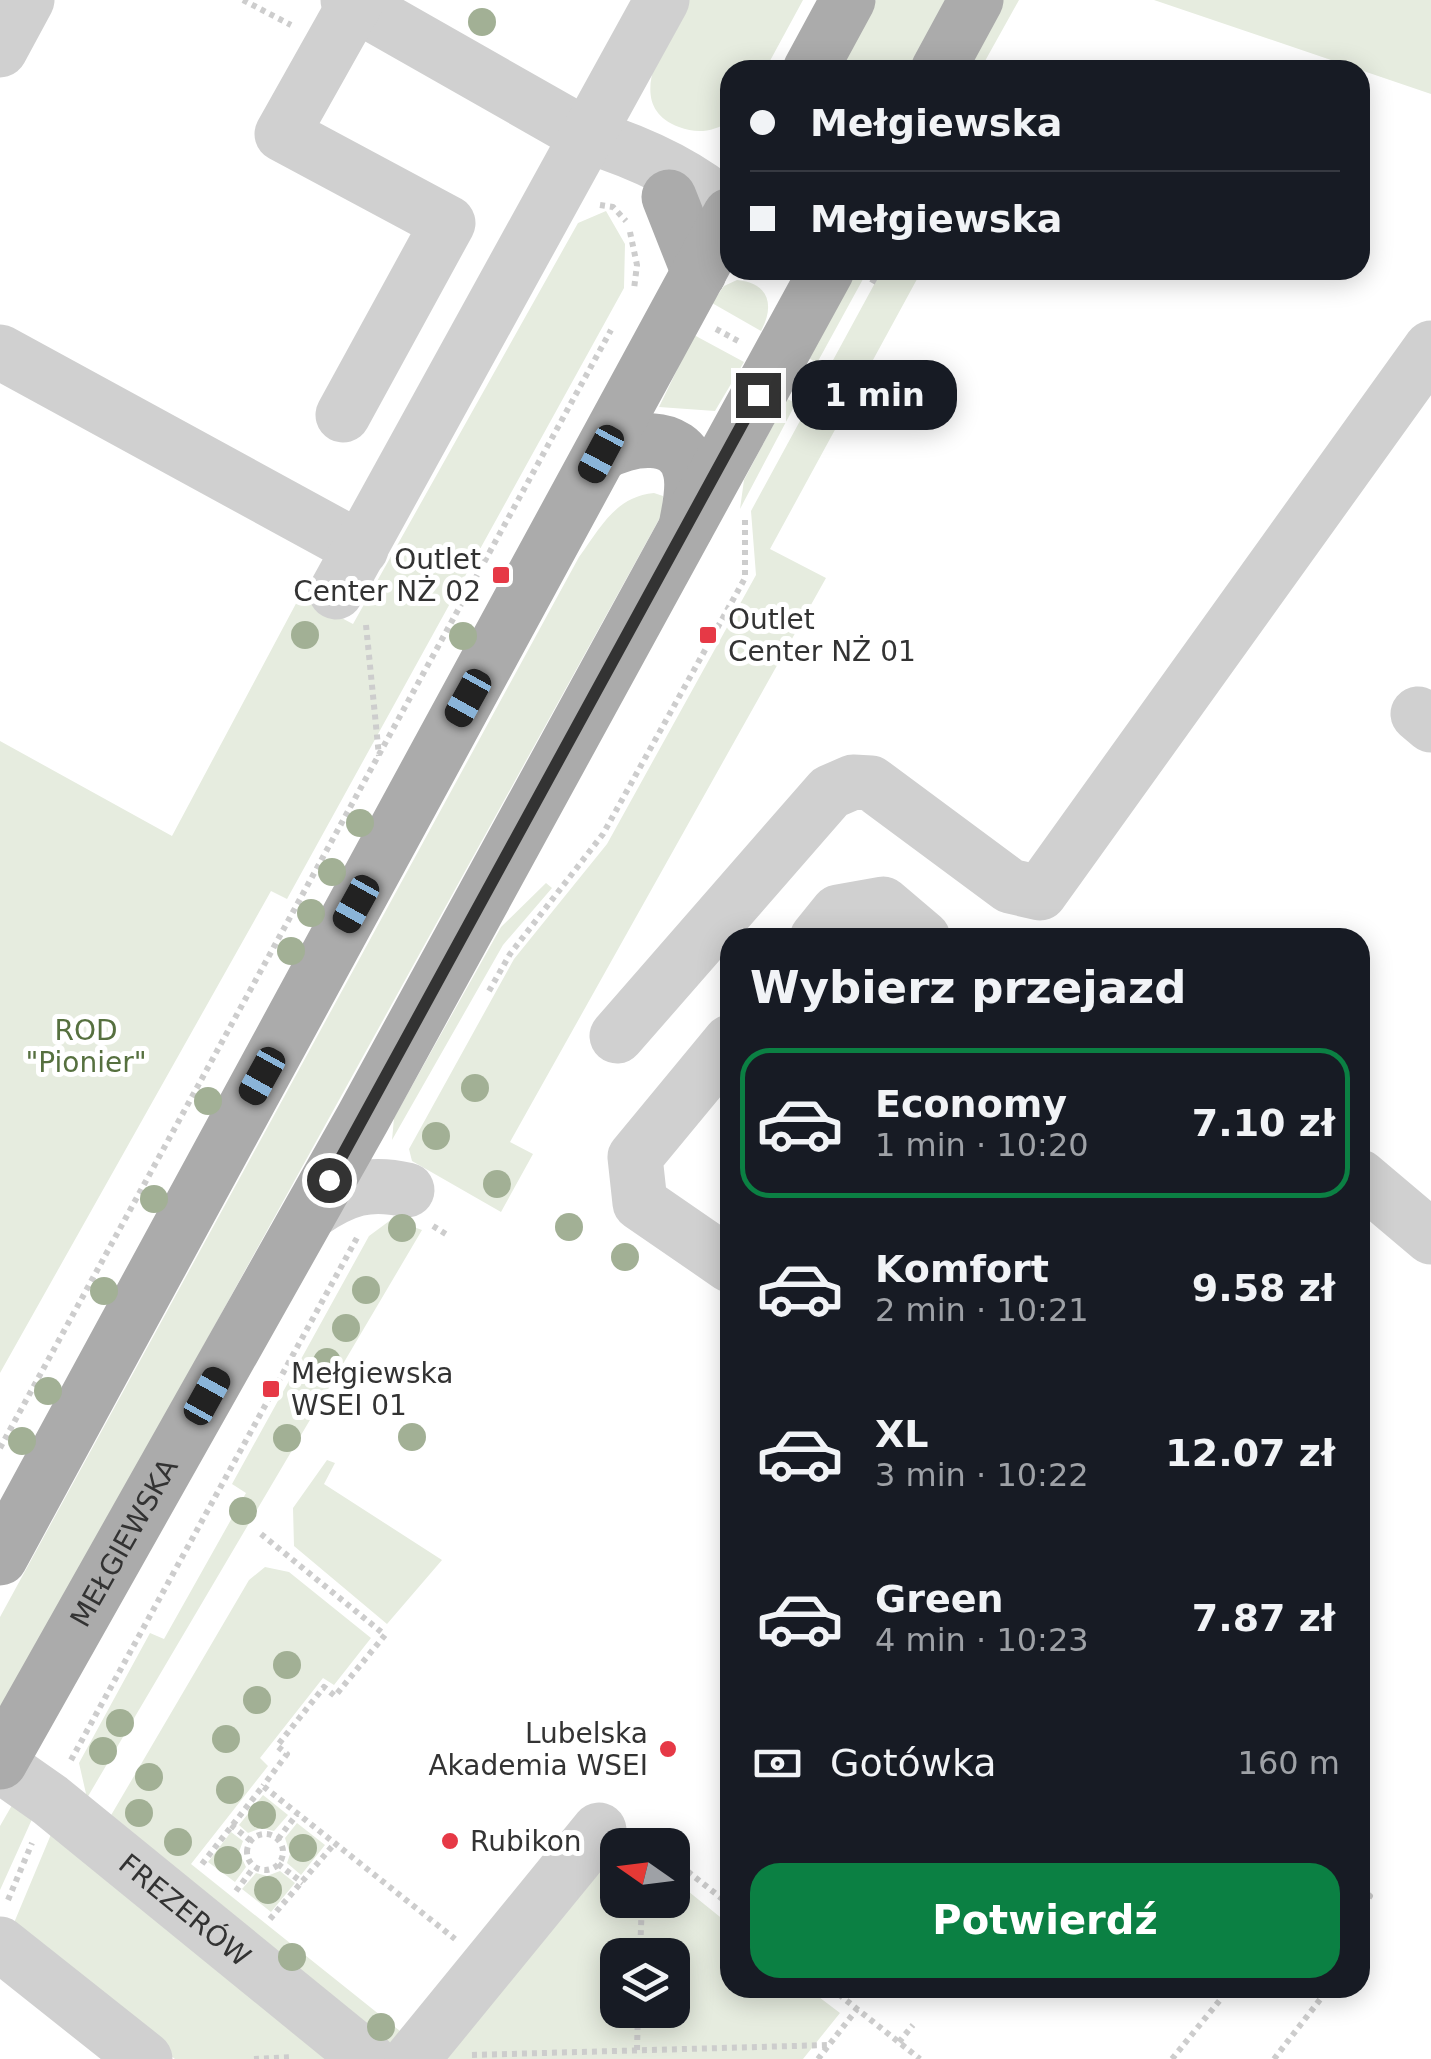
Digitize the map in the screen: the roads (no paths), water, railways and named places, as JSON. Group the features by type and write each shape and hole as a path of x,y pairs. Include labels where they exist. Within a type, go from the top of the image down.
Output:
{"main road":[{"path":"815,60 848,0"},
{"path":"943,60 976,0"},
{"path":"0,1558 601,454 660,292 670,197"},
{"path":"660,292 720,224"},
{"name":"MEŁGIEWSKA","path":"0,1764 312,1211 821,280"},
{"path":"601,454 622,441 649,438 673,448 690,465 692,486 686,527"}],"street":[{"path":"0,50 27,0"},
{"path":"0,352 349,570 662,0"},
{"path":"343,414 448,223 282,134 352,2 587,136 620,166 670,197 720,210"},
{"path":"587,136 630,149 704,187 720,203"},
{"path":"617,1036 830,792 853,782 871,783 1010,886 1040,893 1431,348"},
{"path":"825,928 838,912 883,904 912,928"},
{"path":"720,1054 634,1157 640,1203 720,1258"},
{"path":"312,1211 356,1187 379,1184 403,1198 363,1118"},
{"path":"1370,1185 1431,1236"},
{"name":"FREZERÓW","path":"0,1764 368,2059"},
{"path":"433,2057 599,1830"},
{"path":"3,1924 145,2059"}],"place":[{"name":"Outlet Center NŻ 02","path":"501,575"},
{"name":"Outlet Center NŻ 01","path":"708,635"},
{"name":"Mełgiewska WSEI 01","path":"271,1389"},
{"name":"Lubelska Akademia WSEI","path":"668,1749"},
{"name":"Rubikon","path":"450,1841"}],"park label":[{"name":"ROD \"Pionier\"","path":"86,1046"}]}
